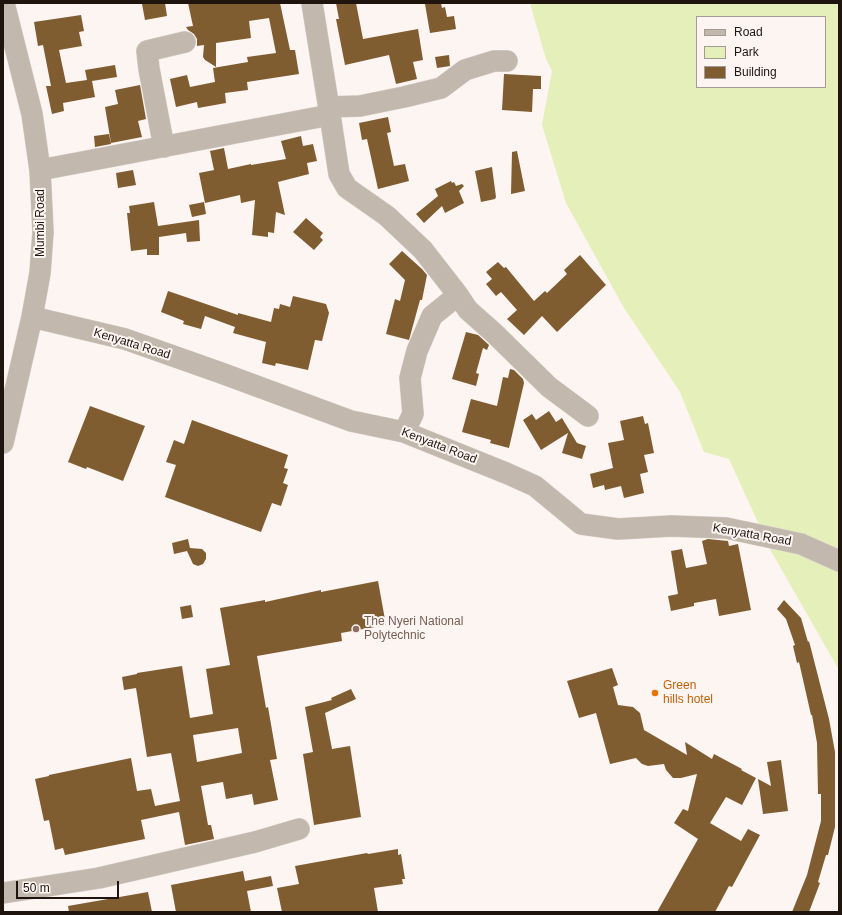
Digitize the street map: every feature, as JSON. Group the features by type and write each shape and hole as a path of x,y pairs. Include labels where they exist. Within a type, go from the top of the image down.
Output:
{"street":[{"name":"Mumbi Road","path":"3,443 32,317 40,274 43,232 40,170 32,114 4,3"},
{"path":"312,3 340,174 347,188 387,216 423,250 468,310 494,333 549,387 588,416"},
{"path":"164,147 147,51 185,42"},
{"path":"40,170 164,147 330,111 404,98 441,88 465,70 494,61 507,61"},
{"path":"404,432 413,414 410,378 417,351 432,316 458,295"},
{"name":"Kenyatta Road","path":"32,317 125,339 350,421 404,432 506,472 535,486 581,524 618,529 671,526 726,528 801,544 839,561"},
{"path":"3,893 99,878 255,842 299,830"}],"green space":[{"path":"530,3 839,3 839,670 771,551 729,459 704,452 680,392 624,308 566,203 542,125 552,71 546,59"}],"building":[{"path":"165,3 167,16 145,20 142,4"},
{"path":"188,3 280,3 290,50 295,50 299,74 247,82 248,90 225,93 226,103 198,108 197,102 176,107 170,79 187,75 190,87 215,82 213,68 248,62 247,57 276,53 269,18 249,21 251,38 216,43 216,67 205,60 203,57 204,45 197,46 197,39 186,27 193,26"},
{"path":"336,3 356,3 363,39 418,29 423,60 413,62 417,79 396,84 389,55 345,65 336,19 339,19"},
{"path":"441,3 442,8 445,7 447,17 454,16 456,29 430,33 425,4"},
{"path":"81,15 84,31 79,32 82,46 59,50 66,83 87,80 85,70 115,65 117,77 92,81 95,97 63,103 64,111 52,114 46,86 51,86 43,45 38,46 34,22"},
{"path":"449,55 450,66 437,68 435,57"},
{"path":"504,74 541,76 541,89 533,89 532,112 502,110"},
{"path":"140,85 146,119 138,121 142,137 111,143 105,107 118,104 115,90"},
{"path":"388,117 391,132 387,133 394,166 405,164 409,181 378,189 367,139 362,140 359,123"},
{"path":"109,134 111,144 95,147 94,136"},
{"path":"301,136 303,146 313,144 317,161 307,163 309,174 278,182 285,215 276,212 274,233 268,232 268,237 252,235 255,200 241,203 240,195 205,203 199,173 214,170 210,151 224,148 228,169 286,159 281,141"},
{"path":"517,151 525,191 511,194 512,152"},
{"path":"492,167 496,197 495,199 481,202 475,171"},
{"path":"133,170 136,185 118,188 116,173"},
{"path":"451,181 452,183 454,182 456,186 462,184 464,186 459,191 464,203 445,213 442,206 424,223 416,214 438,196 435,189"},
{"path":"154,202 158,226 199,220 200,241 187,242 186,233 159,237 159,255 147,255 147,249 131,251 127,213 130,213 129,206"},
{"path":"204,202 206,214 192,217 189,205"},
{"path":"306,218 323,233 320,237 323,240 314,250 293,232"},
{"path":"402,251 427,275 422,300 420,300 409,340 386,334 395,299 400,301 405,280 389,264"},
{"path":"580,255 606,285 557,332 542,316 524,335 507,319 517,310 501,292 496,296 486,284 492,279 486,272 498,262 504,268 506,267 534,301 545,291 547,293 567,274 564,270"},
{"path":"168,291 238,315 238,313 271,322 274,308 279,309 280,304 290,307 293,296 326,304 329,313 322,341 315,340 308,370 276,363 275,366 262,363 266,342 233,333 235,327 205,316 201,329 183,324 184,321 161,312"},
{"path":"466,332 478,335 489,345 487,350 483,348 476,373 479,374 476,386 452,379"},
{"path":"510,369 514,370 523,379 524,383 509,448 490,443 491,440 462,432 471,399 497,406 503,377 508,378"},
{"path":"90,406 145,426 123,481 87,467 86,469 68,462"},
{"path":"549,411 556,422 562,418 577,443 586,446 582,459 562,453 568,433 541,450 523,420 532,414 536,420"},
{"path":"643,416 645,424 648,423 654,453 644,455 648,472 640,474 644,493 624,498 621,486 605,490 604,485 593,488 590,474 613,468 608,443 624,440 620,421"},
{"path":"192,420 288,455 284,468 288,469 283,483 288,485 281,506 272,503 261,532 165,497 176,465 166,462 174,440 184,444"},
{"path":"188,539 190,548 202,549 206,553 206,559 203,564 198,566 193,564 187,551 174,554 172,543"},
{"path":"708,539 728,541 729,546 738,544 751,610 719,616 716,599 694,603 694,606 671,611 668,596 678,594 671,551 682,549 686,568 707,564 702,541"},
{"path":"378,581 386,625 341,633 342,641 257,656 277,759 270,760 278,800 254,805 252,794 226,799 223,782 201,786 208,825 211,825 214,839 185,845 179,812 141,820 145,839 65,855 63,848 55,850 49,820 44,821 35,779 131,758 137,791 151,789 155,806 180,801 171,753 147,757 136,688 124,690 122,677 137,673 182,666 190,718 213,714 206,669 230,665 220,608 265,600 265,602 321,590 321,592","holes":["238,728 242,753 197,762 193,735"]},
{"path":"784,600 801,618 808,642 809,641 829,719 835,752 835,827 828,855 826,855 818,882 820,883 809,912 792,912 807,875 821,821 821,794 818,794 817,743 799,662 797,663 793,646 795,645 786,619 777,609"},
{"path":"191,605 193,617 182,619 180,607"},
{"path":"612,668 618,685 613,687 618,705 633,707 640,713 644,730 687,755 685,742 712,759 714,754 756,778 742,805 726,797 710,823 741,841 748,829 760,835 732,887 729,886 715,912 657,912 698,839 674,823 683,809 688,811 697,774 681,778 673,778 666,770 664,764 648,766 642,764 636,758 610,764 596,713 579,718 567,681"},
{"path":"351,689 356,699 325,713 332,749 350,746 361,817 314,825 303,754 313,752 305,707 332,700 331,698"},
{"path":"781,760 788,811 763,814 758,779 771,786 767,762"},
{"path":"398,849 398,855 401,854 405,879 402,879 403,884 374,888 378,912 282,912 277,888 299,884 295,866"},
{"path":"243,871 245,881 271,876 273,886 247,891 251,912 176,912 171,885"},
{"path":"148,892 152,912 69,912 68,906"}],"place":[{"name":"The Nyeri National Polytechnic","path":"356,629"},
{"name":"Green hills hotel","path":"655,693"}]}
